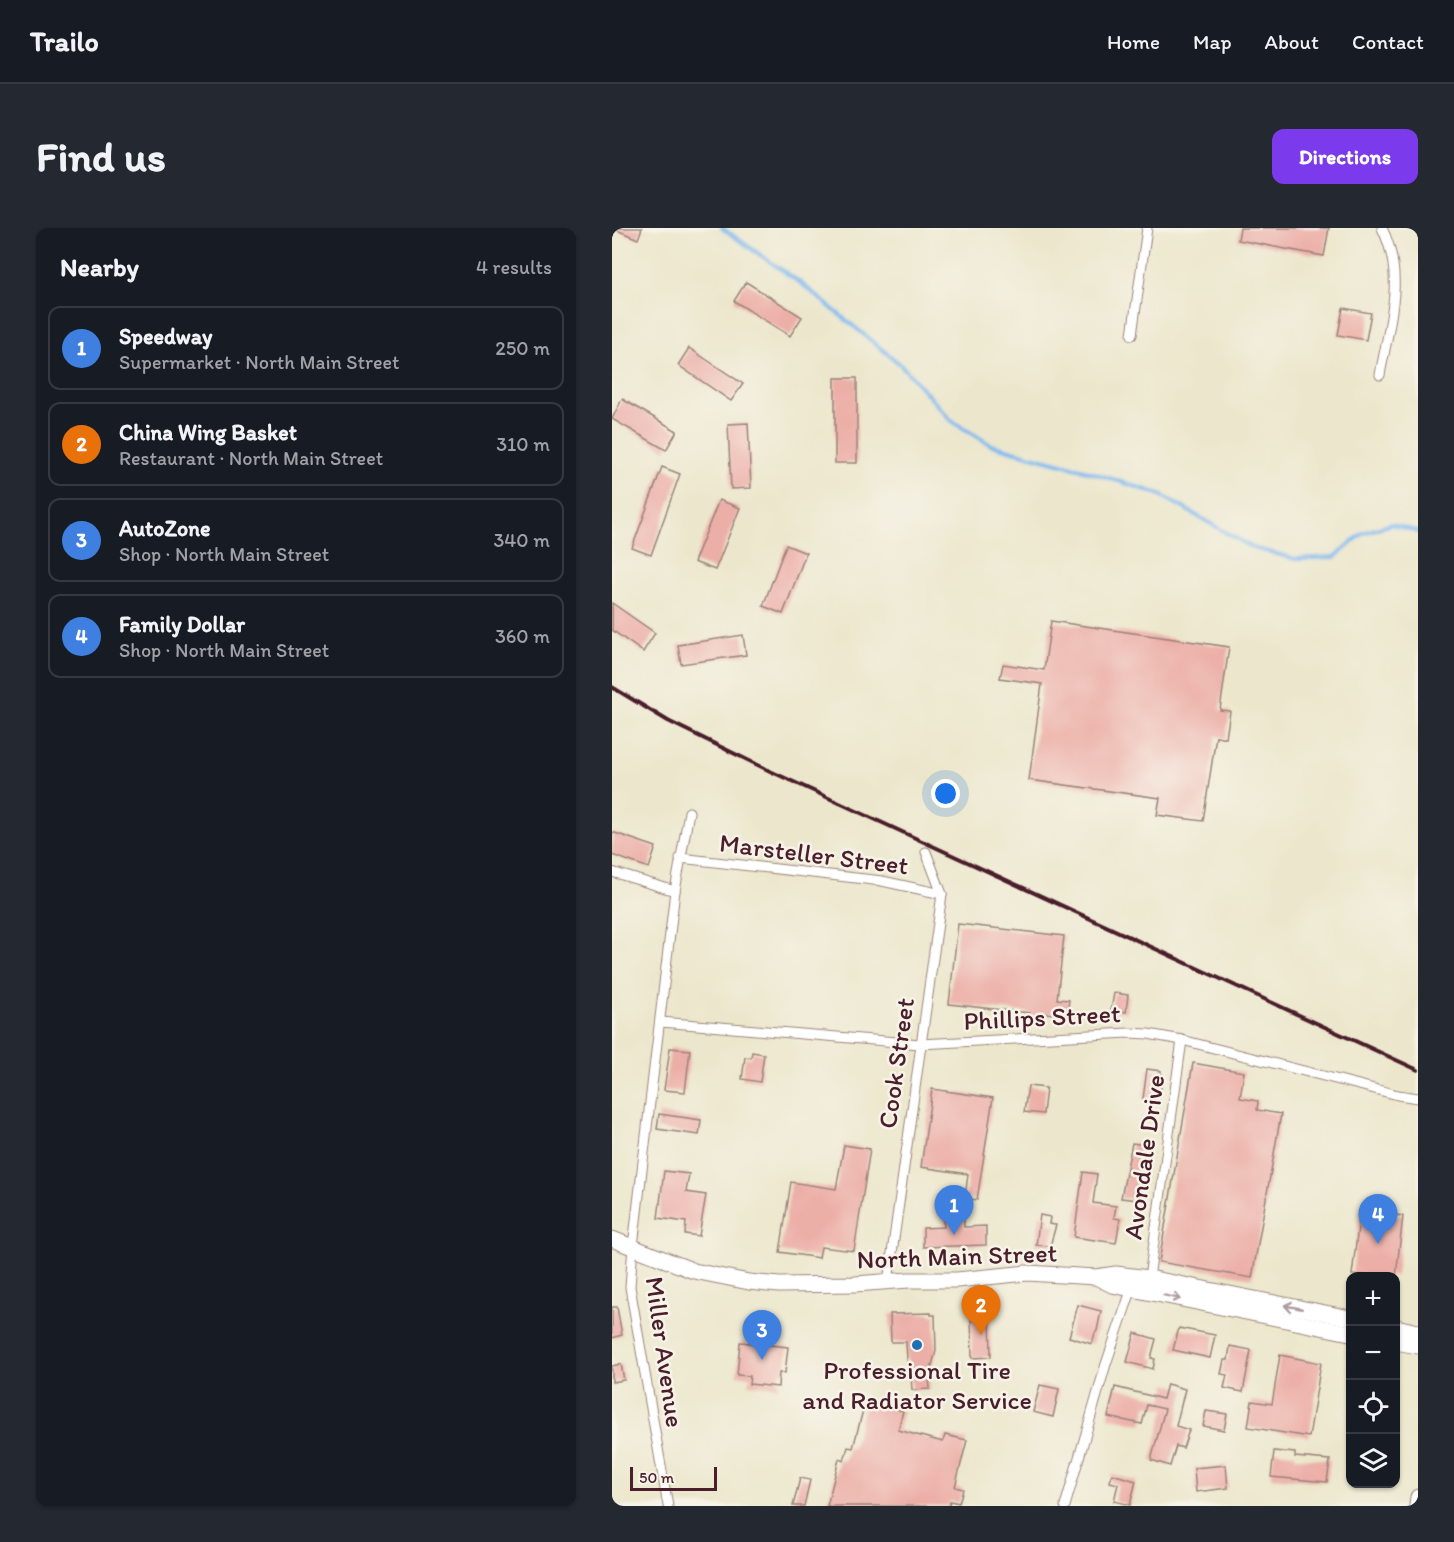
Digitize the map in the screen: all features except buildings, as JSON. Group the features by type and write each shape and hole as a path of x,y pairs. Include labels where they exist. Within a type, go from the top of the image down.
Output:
{"main road":[{"name":"North Main Street","path":"612,1239 694,1271 779,1286 957,1280 1027,1273 1096,1277 1116,1274 1149,1278 1346,1317"},
{"name":"North Main Street","path":"1096,1277 1112,1285 1346,1332"},
{"path":"1400,1328 1418,1332"},
{"path":"1400,1343 1418,1346"},
{"path":"1417,1506 1418,1497"}],"street":[{"path":"1132,335 1147,228"},
{"path":"1380,375 1396,276 1392,253 1382,228"},
{"name":"Miller Avenue","path":"668,1506 630,1287 675,891 689,812"},
{"name":"Cook Street","path":"888,1282 942,894 927,852"},
{"name":"Marsteller Street","path":"680,858 882,881 942,894"},
{"path":"612,872 675,891"},
{"name":"Phillips Street","path":"661,1022 920,1044 1148,1034 1182,1040 1398,1095 1418,1098"},
{"name":"Avondale Drive","path":"1149,1278 1182,1040"},
{"path":"1065,1506 1106,1364 1132,1288"}],"waterway":[{"path":"722,228 802,284 900,364 952,421 991,445 1084,470 1159,494 1253,548 1296,559 1335,557 1363,533 1392,524 1418,532"}],"railway":[{"path":"612,687 668,721 770,771 1418,1070"}],"place":[{"name":"Speedway","path":"954,1235"},
{"name":"Family Dollar","path":"1378,1244"},
{"name":"China Wing Basket","path":"981,1335"},
{"name":"Professional Tire and Radiator Service","path":"917,1345"},
{"name":"AutoZone","path":"762,1360"}]}
